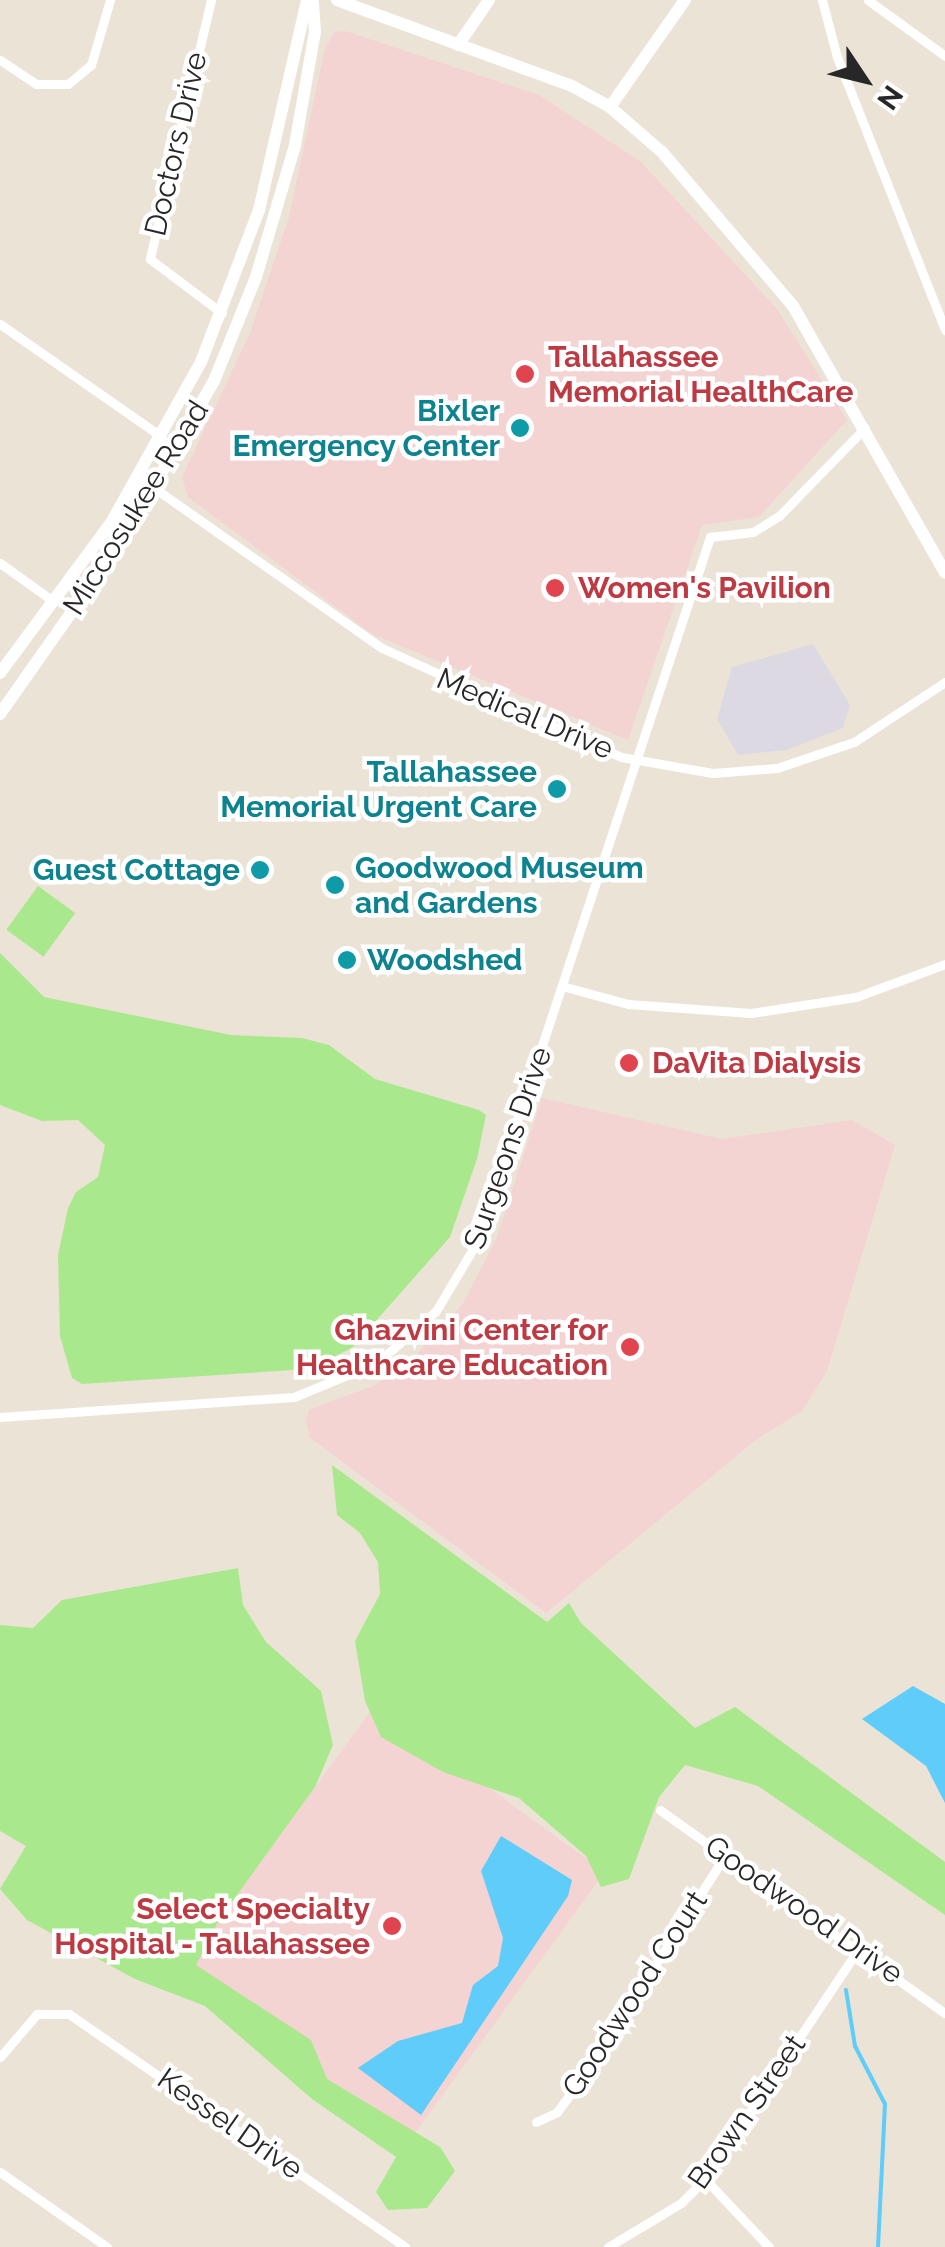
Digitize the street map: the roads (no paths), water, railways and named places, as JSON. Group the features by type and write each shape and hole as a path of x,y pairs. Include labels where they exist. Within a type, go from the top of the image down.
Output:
{"street":[{"path":"0,60 46,87 83,75 110,0"},
{"name":"Doctors Drive","path":"211,0 150,259 222,312"},
{"name":"Miccosukee Road","path":"2,670 140,478 222,312 258,210 310,0"},
{"name":"Miccosukee Road","path":"0,714 156,488 203,402 274,224 308,84 310,0"},
{"path":"336,0 548,76 610,108 689,180 769,274 864,428 945,574"},
{"path":"458,45 489,0"},
{"path":"610,108 686,0"},
{"path":"822,0 837,57 945,330"},
{"path":"868,0 945,56"},
{"path":"203,402 203,386 227,331 222,312"},
{"path":"0,324 163,438"},
{"name":"Surgeons Drive","path":"0,1417 294,1397 378,1362 436,1311 469,1262 639,761 710,537 753,532 779,516 864,428"},
{"name":"Medical Drive","path":"140,478 382,648 639,761 713,773 792,764 854,742 945,682"},
{"path":"0,563 53,601"},
{"path":"2,670 24,680"},
{"path":"562,986 628,1004 751,1013 856,997 945,964"},
{"name":"Goodwood Drive","path":"660,1810 859,1948 945,2013"},
{"name":"Goodwood Court","path":"536,2122 557,2112 588,2070 725,1856"},
{"name":"Brown Street","path":"608,2247 681,2203 705,2179 859,1948"},
{"name":"Kessel Drive","path":"0,2057 28,2022 50,2011 85,2022 405,2247"},
{"path":"0,2172 107,2247"},
{"path":"705,2179 768,2247"}],"water":[{"path":"913,1686 945,1704 945,1803 926,1766 862,1719"},
{"path":"501,1836 572,1880 568,1896 421,2115 358,2068 398,2041 462,2023 473,1985 498,1966 503,1938 481,1871"}],"waterway":[{"path":"846,1990 855,2046 885,2104 878,2247"}],"place":[{"name":"Tallahassee Memorial HealthCare","path":"525,374"},
{"name":"Bixler Emergency Center","path":"520,428"},
{"name":"Women's Pavilion","path":"555,588"},
{"name":"Tallahassee Memorial Urgent Care","path":"557,789"},
{"name":"Guest Cottage","path":"260,870"},
{"name":"Goodwood Museum and Gardens","path":"335,885"},
{"name":"Woodshed","path":"347,960"},
{"name":"DaVita Dialysis","path":"629,1063"},
{"name":"Ghazvini Center for Healthcare Education","path":"630,1347"},
{"name":"Select Specialty Hospital - Tallahassee","path":"392,1926"}]}
